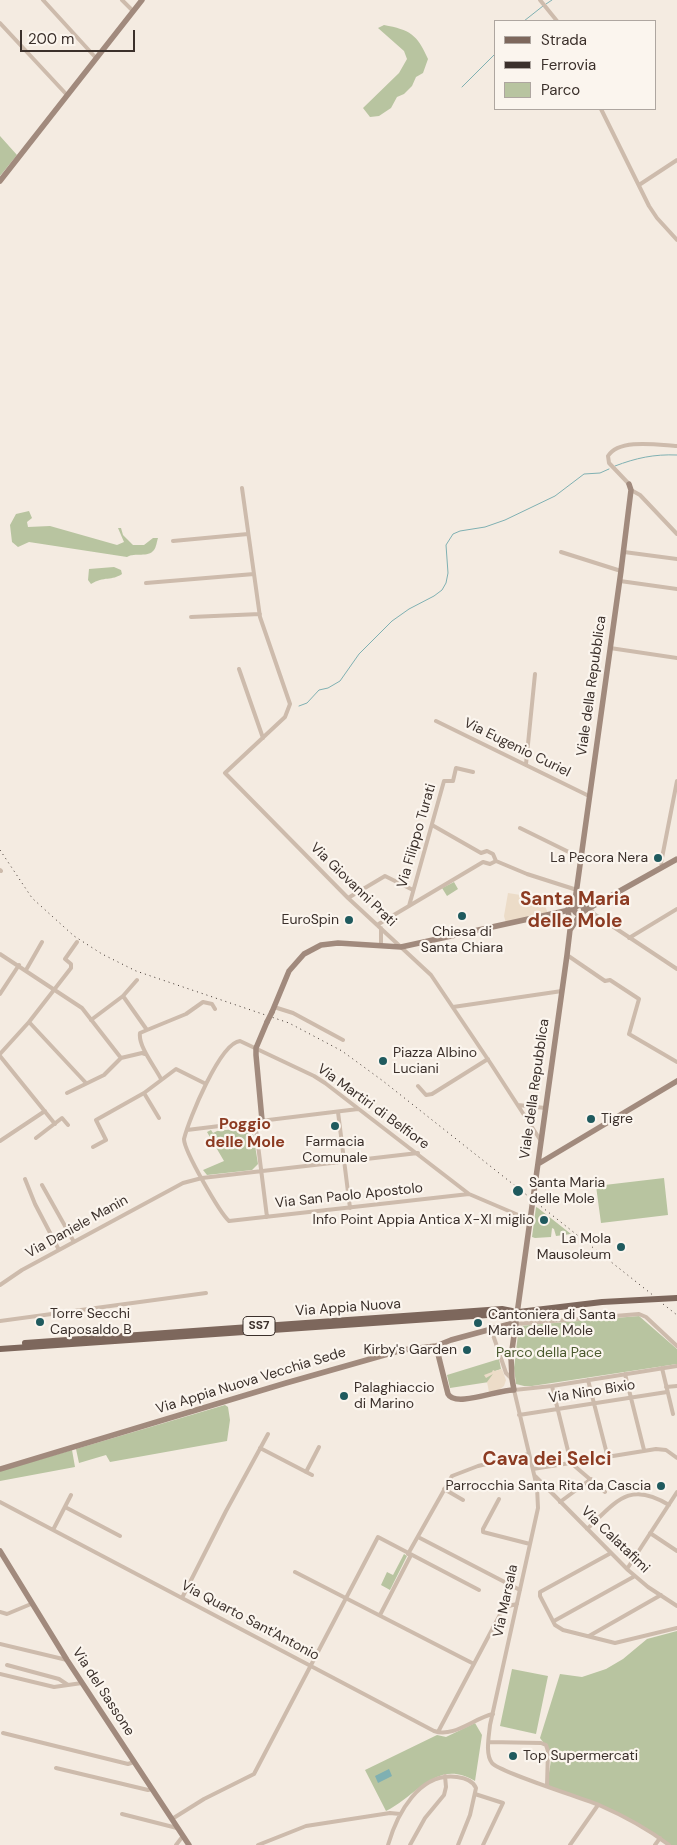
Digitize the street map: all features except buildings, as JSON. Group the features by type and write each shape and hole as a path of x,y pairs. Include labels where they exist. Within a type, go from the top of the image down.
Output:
{"main road":[{"name":"Via Appia Nuova","path":"0,1349 502,1314 564,1307 602,1306 677,1299"},
{"name":"Via Appia Nuova","path":"0,1345 502,1309 518,1312"}],"street":[{"path":"43,0 96,58"},
{"path":"122,0 133,11"},
{"path":"0,182 142,0"},
{"path":"540,0 556,20"},
{"path":"0,23 67,95"},
{"path":"602,110 655,216 677,240"},
{"path":"639,185 677,160"},
{"path":"677,446 634,444 618,447 611,451 608,456 608,463 677,534"},
{"name":"Viale della Repubblica","path":"518,1312 545,1108 568,955 572,909 577,892 624,552 630,487"},
{"name":"Via Giovanni Prati","path":"242,488 260,614 290,704 287,715 225,772 348,898 431,975 541,1141"},
{"path":"173,541 248,534"},
{"path":"561,552 621,571"},
{"path":"624,552 677,559"},
{"path":"146,583 254,574"},
{"path":"620,581 677,589"},
{"path":"191,617 260,614"},
{"path":"610,648 677,658"},
{"path":"239,670 263,738"},
{"path":"526,764 535,674"},
{"name":"Via Eugenio Curiel","path":"436,720 589,796"},
{"name":"Via Filippo Turati","path":"409,906 444,781 453,781 456,768 473,772"},
{"path":"662,867 661,863 677,781"},
{"path":"432,824 481,853 490,852 494,855 496,861 577,892 584,910"},
{"path":"520,828 581,858"},
{"path":"572,909 576,914 677,859"},
{"path":"381,946 379,927 409,906 482,862 490,864 496,861"},
{"path":"348,898 385,876 413,890"},
{"path":"262,1120 256,1048 290,971 300,958 313,949 329,943 401,947 572,909 578,905 677,969"},
{"path":"629,938 677,909"},
{"path":"570,930 584,910"},
{"path":"26,970 42,942"},
{"path":"54,1124 0,1055 29,1022 71,968 71,964 64,959 77,942"},
{"path":"0,954 82,1008 121,1058"},
{"path":"568,955 605,981 610,980 640,999 629,1034 677,1062"},
{"path":"0,994 19,965"},
{"path":"91,1020 123,996 136,980"},
{"path":"453,1007 562,991"},
{"path":"123,996 147,1030"},
{"path":"162,1079 145,1054 139,1035 186,1014 203,1002 212,1004 216,1009"},
{"path":"273,1009 293,1013 343,1040"},
{"path":"29,1022 86,1083"},
{"name":"Via Martiri di Belfiore","path":"187,1130 206,1084 218,1061 234,1043 240,1041 314,1076 418,1153 469,1194 530,1220"},
{"path":"67,1092 104,1075 121,1058 145,1054"},
{"path":"418,1086 426,1095 432,1094 488,1059"},
{"path":"93,1147 106,1140 96,1120 144,1093 177,1069 206,1084"},
{"path":"538,1164 677,1081"},
{"path":"144,1093 159,1118"},
{"path":"518,1105 545,1108"},
{"path":"202,1178 184,1146 187,1130 358,1109"},
{"path":"0,1141 45,1111"},
{"path":"338,1112 350,1208"},
{"path":"36,1138 62,1118 68,1125"},
{"path":"255,1121 267,1217"},
{"name":"Via Daniele Manin","path":"0,1285 22,1270 166,1192 202,1178 418,1153"},
{"name":"Via San Paolo Apostolo","path":"202,1178 228,1220 232,1221 469,1194"},
{"path":"26,1179 35,1204 59,1250"},
{"path":"42,1185 74,1242"},
{"path":"0,1321 206,1293"},
{"path":"518,1312 513,1324 512,1379 533,1469 608,1458 644,1450 662,1449 677,1458"},
{"path":"513,1324 639,1314 646,1317 677,1346"},
{"name":"Via Appia Nuova Vecchia Sede","path":"0,1469 286,1382 392,1352 436,1346 513,1324"},
{"path":"491,1329 506,1373 512,1379"},
{"path":"436,1346 448,1394 450,1398 456,1400 503,1391 552,1386 677,1366"},
{"path":"662,1368 673,1414"},
{"path":"625,1374 644,1450"},
{"path":"503,1391 512,1379"},
{"path":"588,1380 608,1458"},
{"path":"552,1386 571,1463 605,1492"},
{"name":"Via Nino Bixio","path":"519,1415 631,1398 677,1386"},
{"path":"182,1598 268,1434"},
{"path":"306,1472 319,1447"},
{"path":"260,1448 312,1475"},
{"path":"380,1615 409,1554 450,1478 454,1474 478,1466 529,1454"},
{"name":"Via Calatafimi","path":"533,1469 540,1486 560,1502 627,1569 677,1606"},
{"path":"560,1502 591,1479"},
{"name":"Via Marsala","path":"488,1742 538,1508 540,1486"},
{"path":"444,1489 463,1500"},
{"path":"627,1569 677,1492"},
{"path":"53,1530 71,1495"},
{"path":"587,1528 627,1495 650,1495 669,1505"},
{"path":"499,1499 483,1532 530,1544"},
{"name":"Via Quarto Sant'Antonio","path":"0,1502 438,1732"},
{"path":"65,1506 120,1536"},
{"path":"650,1533 677,1551"},
{"path":"172,1819 204,1799 254,1774 378,1537 479,1590"},
{"path":"418,1537 520,1590"},
{"name":"Via del Sassone","path":"0,1551 67,1660 189,1845"},
{"path":"611,1553 540,1592 540,1596 560,1629 609,1642 617,1642 677,1628"},
{"path":"296,1572 474,1664"},
{"path":"554,1621 635,1576"},
{"path":"588,1636 661,1595"},
{"path":"0,1612 7,1614 32,1604"},
{"path":"493,1714 481,1717 450,1732 443,1734 438,1732 504,1606 517,1604"},
{"path":"0,1644 67,1660"},
{"path":"7,1665 59,1679 69,1685"},
{"path":"0,1674 54,1687 82,1682"},
{"path":"3,1734 128,1764 134,1762"},
{"path":"547,1785 548,1750 546,1745 488,1742 490,1759 496,1767 598,1804 638,1824 670,1845"},
{"path":"56,1768 148,1790 152,1789"},
{"path":"410,1845 424,1818 444,1795 446,1776"},
{"path":"388,1845 405,1805 419,1790 433,1780 446,1776 462,1777 475,1785 470,1815 458,1845"},
{"path":"475,1794 503,1803 483,1845"},
{"path":"570,1845 598,1804"},
{"path":"258,1845 293,1830 312,1825 390,1813 400,1814"},
{"path":"122,1814 178,1828"},
{"path":"176,1845 183,1836"},
{"path":"656,1845 660,1838"}],"green space":[{"path":"384,25 412,34 428,59 423,73 416,77 412,86 404,94 397,97 391,108 379,116 370,117 363,108 399,73 407,59 404,51 378,28"},
{"path":"0,136 17,155 0,176"},
{"path":"29,511 32,518 27,522 28,527 50,526 117,545 124,542 118,528 121,528 123,535 133,545 144,545 153,538 158,538 154,550 148,554 127,557 29,542 18,547 12,542 10,525 16,514"},
{"path":"114,567 121,570 122,574 91,584 88,580 89,569"},
{"path":"454,882 458,889 447,896 442,888"},
{"path":"252,1127 258,1164 252,1170 207,1175 203,1170 224,1161 207,1132 211,1130 213,1133"},
{"path":"664,1178 668,1215 601,1223 596,1186"},
{"path":"536,1207 571,1234 556,1236 552,1228 551,1237 532,1237"},
{"name":"Parco della Pace","path":"639,1316 677,1349 677,1364 532,1386 516,1384 514,1368 519,1326"},
{"path":"499,1359 501,1369 495,1371 489,1382 450,1388 447,1375"},
{"path":"225,1405 228,1407 230,1420 227,1441 110,1462 106,1455 79,1463 76,1449"},
{"path":"72,1450 75,1467 0,1481 0,1471"},
{"path":"404,1554 407,1556 390,1590 381,1585 387,1572 393,1575"},
{"path":"677,1631 677,1845 669,1845 615,1812 547,1785 552,1754 540,1738 560,1674 582,1677 606,1669 623,1659 647,1639"},
{"path":"512,1669 548,1676 536,1734 500,1726"},
{"path":"475,1723 482,1735 475,1781 462,1775 449,1774 438,1776 386,1811 365,1770 437,1735 446,1737"}],"shaded area":[{"path":"508,893 527,896 526,902 539,906 545,905 548,914 506,923 504,916"},
{"path":"502,1369 506,1380 504,1386 499,1390 489,1392 487,1382 493,1374 486,1378 484,1375 493,1370"}],"water":[{"path":"389,1769 392,1776 378,1783 375,1776"}],"waterway":[{"path":"546,4 552,0"},
{"path":"525,20 543,6"},
{"path":"462,87 494,55"},
{"path":"615,466 645,457 677,455"},
{"path":"299,706 307,703 319,690 328,688 340,681 359,654 392,621 442,590 448,573 446,545 453,534 485,527 505,520 555,496 584,474 600,473 609,469"}],"railway":[{"path":"0,850 32,898 74,936 102,954 136,971 289,1023 342,1051 383,1081 654,1296"},
{"path":"663,1304 677,1315"}],"place":[{"name":"La Pecora Nera","path":"658,858"},
{"name":"Chiesa di Santa Chiara","path":"462,916"},
{"name":"EuroSpin","path":"349,920"},
{"name":"Piazza Albino Luciani","path":"383,1061"},
{"name":"Tigre","path":"591,1119"},
{"name":"Farmacia Comunale","path":"335,1126"},
{"name":"Santa Maria delle Mole","path":"518,1191"},
{"name":"Info Point Appia Antica X-XI miglio","path":"544,1220"},
{"name":"La Mola Mausoleum","path":"621,1247"},
{"name":"Torre Secchi Caposaldo B","path":"40,1322"},
{"name":"Cantoniera di Santa Maria delle Mole","path":"478,1323"},
{"name":"Kirby's Garden","path":"467,1350"},
{"name":"Palaghiaccio di Marino","path":"344,1396"},
{"name":"Parrocchia Santa Rita da Cascia","path":"661,1486"},
{"name":"Top Supermercati","path":"513,1756"}],"district":[{"name":"Santa Maria delle Mole","path":"575,911"},
{"name":"Poggio delle Mole","path":"245,1134"},
{"name":"Cava dei Selci","path":"547,1460"}]}
